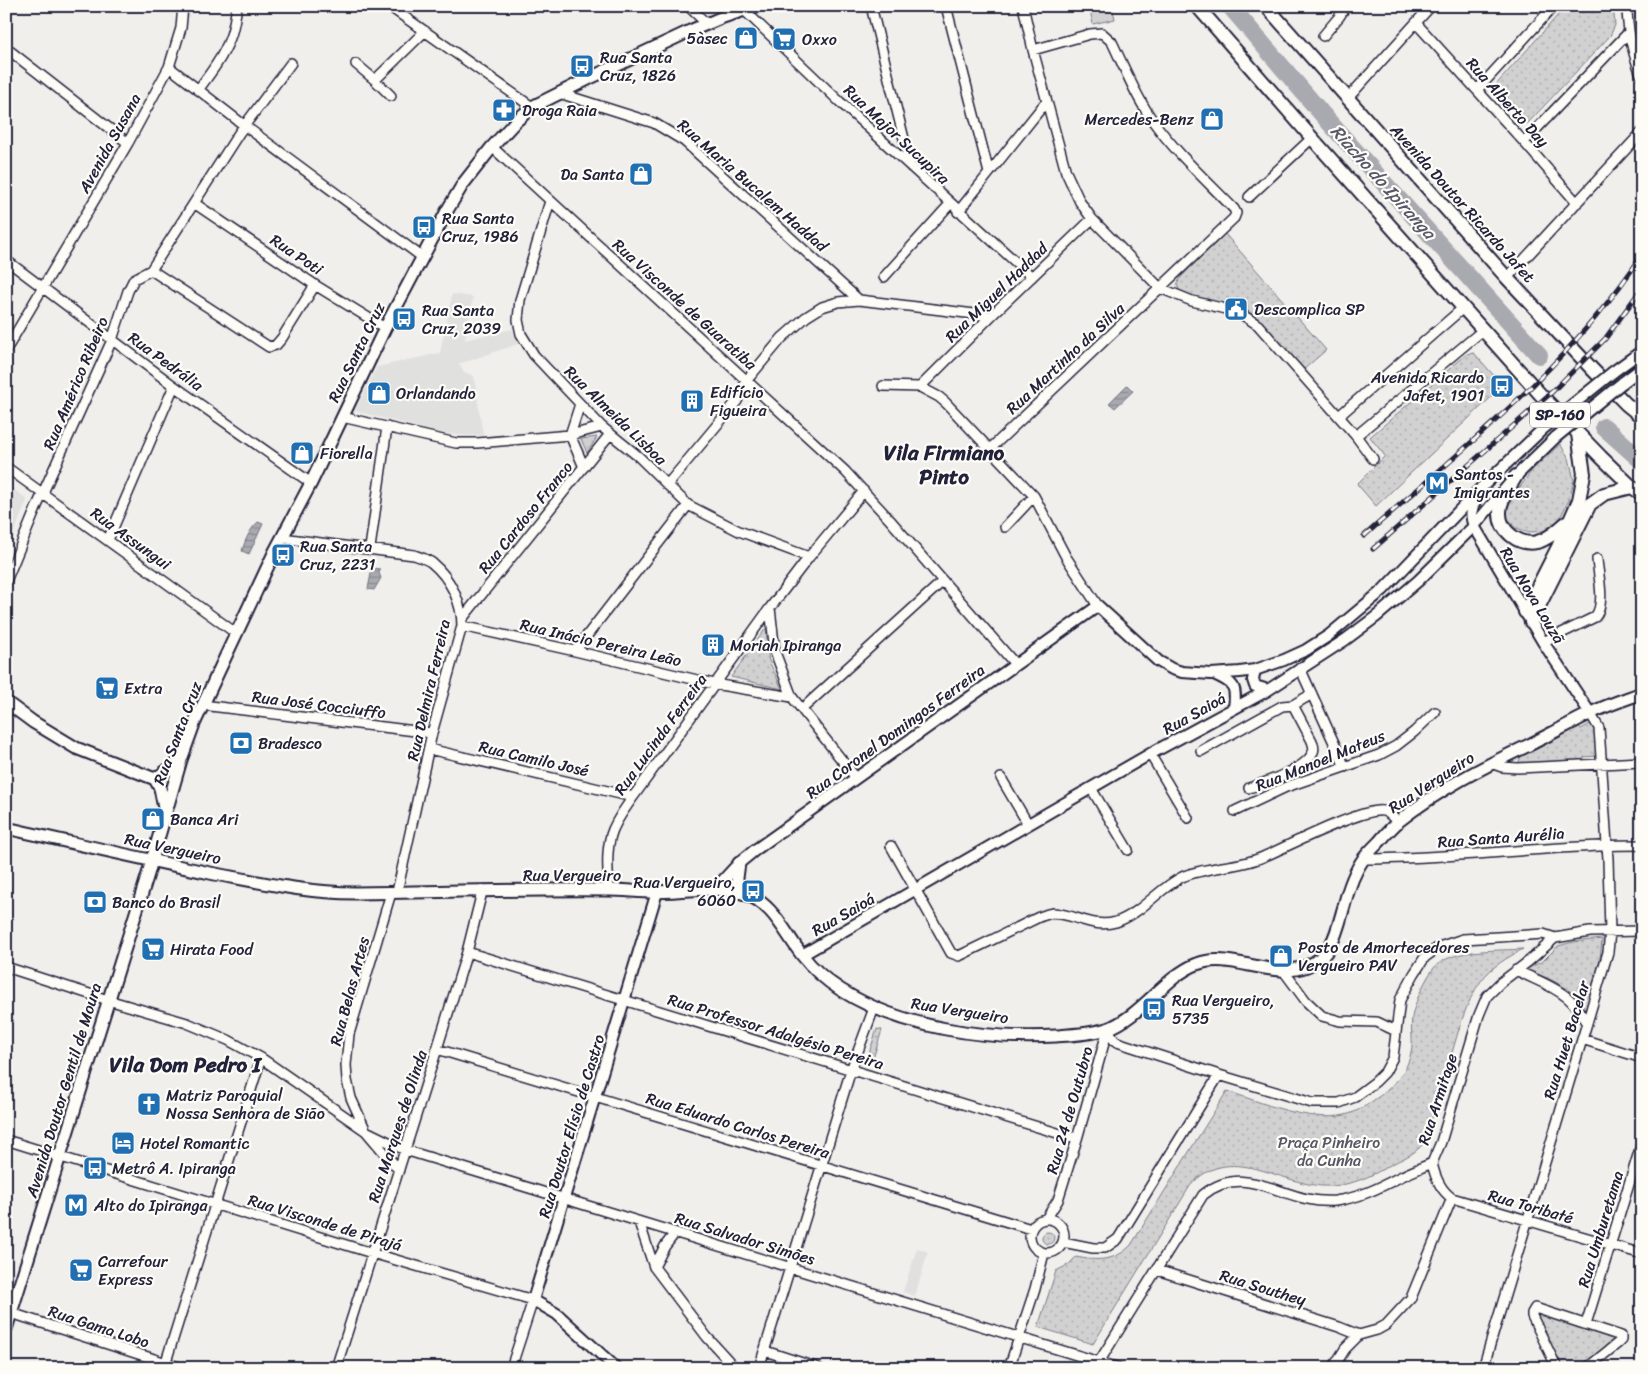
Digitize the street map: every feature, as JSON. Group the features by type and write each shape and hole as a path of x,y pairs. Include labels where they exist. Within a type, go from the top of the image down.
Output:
{"main road":[{"name":"Rua Santa Cruz","path":"152,861 181,760 202,705 385,328 463,184 492,147 532,107 707,24 757,6"},
{"name":"SP-160","path":"1197,6 1463,308 1578,434 1637,491"},
{"name":"Avenida Doutor Ricardo Jafet","path":"1266,6 1507,278 1626,404 1642,417"},
{"path":"1528,617 1582,492 1584,474 1578,434"},
{"path":"1516,476 1502,502 1500,512 1502,524 1515,539 1536,542 1555,534 1573,516"},
{"path":"1528,617 1590,504 1604,494 1637,491"},
{"name":"Rua Vergueiro","path":"6,828 152,861 294,889 338,893 608,890 657,892 716,888 739,892 755,898 771,911 810,965 838,988 874,1008 933,1026 988,1034 1034,1037 1077,1035 1108,1029 1135,1012 1172,980 1195,965 1219,961 1283,970 1307,966 1315,962 1324,956 1332,944 1338,930 1350,886 1363,859 1397,822 1451,786 1492,763 1590,713 1642,693"},
{"path":"6,702 33,722 76,748 155,779 163,800 165,812"},
{"path":"155,779 181,760"},
{"name":"Avenida Doutor Gentil de Moura","path":"6,1329 9,1312 60,1157 152,861"},
{"path":"738,863 737,878 739,892"}],"street":[{"name":"Avenida Susana","path":"6,350 128,143 169,67 181,28 183,6"},
{"path":"198,90 225,51 231,37 237,6"},
{"path":"389,6 532,107"},
{"path":"688,6 707,24"},
{"path":"871,6 912,167"},
{"path":"946,6 989,173"},
{"path":"1023,6 1046,102 1069,180 1080,202 1092,219 1160,288 1192,302 1238,312 1258,325 1339,416 1373,459"},
{"path":"1323,36 1346,6"},
{"path":"1348,98 1431,6"},
{"path":"1477,90 1554,6"},
{"path":"1627,6 1628,32 1642,77"},
{"name":"Rua Major Sucupira","path":"744,10 958,212 1032,277"},
{"name":"Rua Alberto Day","path":"1416,23 1577,203"},
{"path":"375,80 425,31"},
{"path":"1524,142 1628,32"},
{"name":"Rua Martinho da Silva","path":"990,449 1234,218 1236,213 1153,121 1140,100 1112,42 1102,33 1090,34 1033,50"},
{"path":"6,52 10,51 128,143"},
{"name":"Rua Américo Ribeiro","path":"6,580 112,340 131,284 138,276 151,270 245,126 291,63"},
{"path":"356,64 391,96"},
{"path":"169,67 422,258"},
{"name":"Rua Maria Bucalem Haddad","path":"559,93 654,123 684,141 859,300"},
{"path":"958,212 1046,102"},
{"path":"1507,278 1642,132"},
{"path":"1249,198 1312,138"},
{"name":"Rua Visconde de Guaratiba","path":"492,147 845,471 1015,664"},
{"name":"Rua Almeida Lisboa","path":"550,201 520,300 518,320 521,334 534,355 602,427 639,457 688,505 739,531 809,557"},
{"name":"Rua Poti","path":"194,203 315,285 385,328"},
{"path":"884,277 950,204"},
{"name":"Rua Miguel Haddad","path":"920,387 1092,219"},
{"name":"Rua Pedrália","path":"6,260 174,386 311,483"},
{"path":"151,270 269,348 276,345 282,338 315,285"},
{"path":"667,485 737,401 747,380 782,338 806,317 822,307 838,302 859,300 991,316"},
{"path":"1339,416 1463,308"},
{"path":"1356,436 1483,330"},
{"path":"883,386 920,387 946,403 1034,496 1066,557 1098,606 1164,665 1182,672 1214,674 1255,670 1306,650 1328,636 1383,590 1482,487 1545,427 1642,351"},
{"name":"Rua Saioá","path":"802,956 1150,754 1268,690 1346,640 1418,581 1474,526 1516,476 1556,437 1642,368"},
{"path":"108,540 174,386"},
{"path":"580,404 570,435 584,467"},
{"path":"342,417 438,440 477,444 570,435 602,427"},
{"path":"370,548 387,427"},
{"name":"Rua Cardoso Franco","path":"462,622 610,434"},
{"name":"Rua Assungui","path":"6,467 237,634"},
{"path":"1474,526 1471,518 1472,510 1482,487"},
{"name":"Rua Lucinda Ferreira","path":"608,890 611,835 616,822 770,608 809,557 864,491"},
{"path":"1005,527 1034,496"},
{"path":"575,651 688,505"},
{"name":"Rua Nova Louzã","path":"1474,526 1543,642 1590,713"},
{"name":"Rua Delmira Ferreira","path":"282,538 414,554 430,562 442,573 454,590 462,622 432,733 394,892"},
{"path":"1543,642 1596,617 1599,613 1601,603 1597,559"},
{"path":"802,709 943,582"},
{"name":"Rua Coronel Domingos Ferreira","path":"716,888 738,863 1098,606"},
{"path":"770,608 775,652 792,697 856,778"},
{"name":"Rua Inácio Pereira Leão","path":"462,622 714,684 792,697"},
{"path":"1300,668 1345,767"},
{"path":"1255,670 1253,680 1255,686 1268,690"},
{"path":"1214,674 1231,684 1236,691 1234,708"},
{"path":"1202,751 1282,706 1293,705 1312,694"},
{"name":"Rua José Cocciuffo","path":"202,705 432,733"},
{"path":"1248,788 1282,776 1309,759 1313,753 1312,741 1293,705"},
{"name":"Rua Manoel Mateus","path":"1235,811 1286,787 1379,755 1396,746 1435,712"},
{"name":"Rua Huet Bacelar","path":"1483,1368 1608,952 1610,932 1601,763 1598,728 1590,713"},
{"name":"Rua Camilo José","path":"429,749 633,797"},
{"path":"1150,754 1188,818"},
{"path":"1492,763 1502,767 1518,768 1642,762"},
{"path":"1001,778 1028,824"},
{"path":"1092,788 1128,850"},
{"path":"891,846 952,953 959,956 1039,917 1052,913 1086,922 1102,924 1116,922 1137,911 1183,877 1262,858 1344,821 1374,810 1388,812 1397,822"},
{"name":"Rua Santa Aurélia","path":"1363,859 1402,859 1606,845 1642,845"},
{"name":"Rua Belas Artes","path":"366,1131 351,1098 347,1080 346,1065 349,1034 394,892"},
{"name":"Rua Marques de Olinda","path":"336,1368 467,952 482,892"},
{"name":"Rua Doutor Elísio de Castro","path":"511,1368 657,892"},
{"path":"1108,1029 1117,1042 1219,1075 1312,1103 1339,1103 1355,1097 1375,1082 1384,1072 1393,1057 1400,1000 1425,957 1438,947 1463,939 1534,934 1543,934 1555,938 1572,934 1642,931"},
{"name":"Rua Armitage","path":"1099,1362 1202,1195 1211,1188 1224,1182 1238,1180 1253,1182 1287,1194 1312,1200 1334,1201 1376,1190 1432,1163 1441,1142 1479,1015 1487,996 1555,938"},
{"name":"Rua Professor Adalgésio Pereira","path":"467,952 1077,1139"},
{"name":"Rua Salvador Simões","path":"6,967 204,1029 228,1040 261,1058 366,1131 405,1150 1119,1368"},
{"path":"1283,970 1306,1001 1322,1016 1340,1021 1378,1022 1396,1031"},
{"path":"1516,970 1554,987 1570,1000 1588,1023"},
{"path":"760,1368 851,1070 874,1008"},
{"name":"Rua 24 de Outubro","path":"1046,1219 1058,1200 1108,1029"},
{"path":"1582,1039 1642,1058"},
{"name":"Rua Eduardo Carlos Pereira","path":"437,1049 821,1167 1031,1229"},
{"path":"164,1365 261,1058"},
{"path":"1063,1242 1093,1248 1105,1248 1118,1239 1219,1075"},
{"path":"338,1112 346,1108 351,1098"},
{"name":"Rua Salvador Simões","path":"366,1131 399,1170"},
{"name":"Rua Visconde de Pirajá","path":"6,1140 372,1253 533,1300 557,1314 616,1368"},
{"name":"Rua Umburetama","path":"1586,1324 1642,1142"},
{"path":"1332,1368 1345,1349 1359,1335 1386,1326 1410,1298 1452,1198 1445,1193 1434,1175 1432,1163"},
{"name":"Rua Toribaté","path":"1452,1198 1642,1254"},
{"name":"Rua 24 de Outubro","path":"1058,1200 1058,1224"},
{"path":"1040,1220 1052,1220 1058,1224 1064,1235 1063,1242 1056,1251 1044,1254 1037,1251 1032,1245 1029,1237 1031,1229 1040,1220"},
{"path":"639,1222 654,1267 707,1337 735,1368"},
{"path":"654,1267 665,1246 675,1233"},
{"path":"1009,1368 1036,1289 1044,1254"},
{"name":"Rua Southey","path":"1157,1270 1339,1326 1359,1335"},
{"path":"1557,1368 1532,1316 1533,1310 1538,1308 1620,1335 1622,1338 1618,1343 1587,1368"},
{"name":"Rua Gama Lobo","path":"9,1312 164,1365 182,1368"},
{"path":"765,1351 818,1368"}],"shaded area":[{"path":"452,294 473,297 465,340 512,329 518,344 459,364 464,372 474,376 483,435 468,436 440,433 355,411 377,367 440,353"},
{"path":"1127,385 1133,391 1115,408 1109,403"},
{"path":"6,484 26,498 27,501 6,552"},
{"path":"258,522 263,524 249,554 242,551 248,535"},
{"path":"372,568 380,569 381,578 374,590 368,589"},
{"path":"917,1248 928,1252 915,1296 903,1292"}],"green space":[{"path":"1089,6 1112,6 1115,19 1093,24"},
{"path":"1566,6 1613,6 1615,25 1610,36 1527,124 1494,87"},
{"path":"1225,234 1326,350 1303,370 1261,321 1248,311 1180,292 1177,285 1180,278"},
{"path":"1474,353 1503,386 1376,506 1357,484 1385,456 1370,437 1467,354"},
{"path":"597,437 587,453 581,439"},
{"path":"1560,444 1569,458 1574,480 1569,500 1559,520 1544,531 1530,532 1515,528 1507,517 1507,505 1533,469"},
{"path":"766,628 769,661 782,689 731,677"},
{"path":"1595,721 1597,756 1584,757 1583,762 1518,764 1523,751 1577,724 1581,729"},
{"path":"1602,939 1600,959 1587,1011 1568,989 1552,980 1525,970 1543,961 1558,946 1573,942"},
{"name":"Praça Pinheiro da Cunha","path":"1523,949 1490,971 1475,989 1460,1027 1427,1137 1421,1147 1367,1177 1342,1185 1323,1186 1306,1184 1255,1168 1238,1166 1221,1167 1205,1173 1190,1186 1093,1344 1038,1327 1056,1271 1068,1265 1076,1257 1105,1259 1118,1255 1131,1245 1227,1091 1270,1106 1301,1114 1331,1117 1355,1112 1386,1091 1404,1071 1412,1048 1412,1022 1415,1005 1426,981 1438,964 1457,955 1468,953"},
{"path":"877,1029 882,1030 872,1062 866,1062"},
{"path":"1050,1232 1053,1233 1053,1243 1046,1244 1043,1243 1042,1236 1043,1233"},
{"path":"1534,1311 1619,1339 1583,1368 1559,1368"}],"waterway":[{"name":"Riacho do Ipiranga","path":"1230,6 1329,122 1539,355"},
{"name":"Riacho do Ipiranga","path":"1604,427 1642,461"}],"railway":[{"path":"1364,536 1476,438 1548,370 1582,334 1642,255"},
{"path":"1373,549 1552,392 1605,339 1642,288"}],"place":[{"name":"5àsec","path":"746,38"},
{"name":"Oxxo","path":"784,39"},
{"name":"Rua Santa Cruz, 1826","path":"582,66"},
{"name":"Droga Raia","path":"504,110"},
{"name":"Mercedes-Benz","path":"1212,119"},
{"name":"Da Santa","path":"641,174"},
{"name":"Rua Santa Cruz, 1986","path":"424,227"},
{"name":"Descomplica SP","path":"1236,309"},
{"name":"Rua Santa Cruz, 2039","path":"404,319"},
{"name":"Avenida Ricardo Jafet, 1901","path":"1502,386"},
{"name":"Orlandando","path":"379,393"},
{"name":"Edifício Figueira","path":"692,401"},
{"name":"Fiorella","path":"302,453"},
{"name":"Santos - Imigrantes","path":"1437,483"},
{"name":"Rua Santa Cruz, 2231","path":"283,555"},
{"name":"Moriah Ipiranga","path":"713,645"},
{"name":"Extra","path":"107,688"},
{"name":"Bradesco","path":"241,743"},
{"name":"Banca Ari","path":"153,819"},
{"name":"Rua Vergueiro, 6060","path":"753,891"},
{"name":"Banco do Brasil","path":"95,902"},
{"name":"Hirata Food","path":"153,949"},
{"name":"Posto de Amortecedores Vergueiro PAV","path":"1281,956"},
{"name":"Rua Vergueiro, 5735","path":"1154,1009"},
{"name":"Matriz Paroquial Nossa Senhora de Sião","path":"149,1104"},
{"name":"Hotel Romantic","path":"123,1143"},
{"name":"Metrô A. Ipiranga","path":"95,1168"},
{"name":"Alto do Ipiranga","path":"76,1205"},
{"name":"Carrefour Express","path":"81,1270"}],"district":[{"name":"Vila Firmiano Pinto","path":"944,465"},
{"name":"Vila Dom Pedro I","path":"185,1065"}]}
